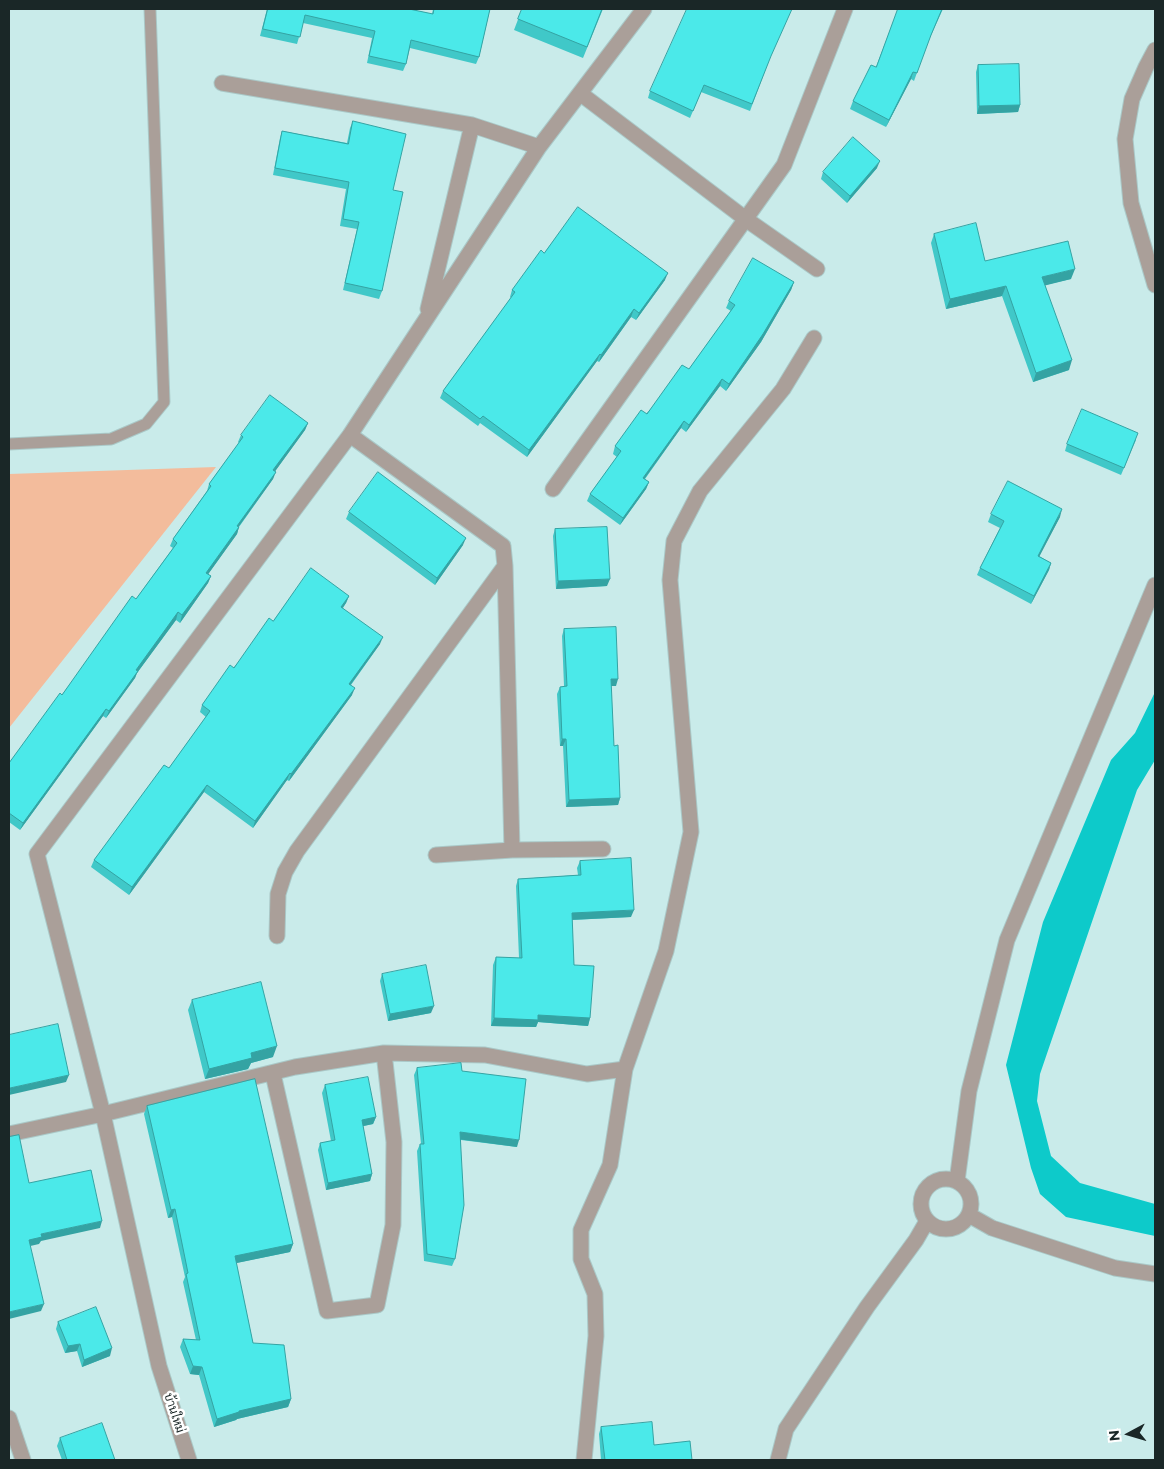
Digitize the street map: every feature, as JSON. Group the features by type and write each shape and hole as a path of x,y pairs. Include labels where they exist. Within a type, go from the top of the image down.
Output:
{"street":[{"path":"512,850 505,566 502,546 350,435 539,147 644,9"},
{"path":"553,489 747,220 784,165 846,9"},
{"path":"1155,50 1132,99 1125,139 1131,203 1155,285"},
{"path":"222,83 472,125 539,147"},
{"path":"581,94 747,220 817,269"},
{"path":"426,318 472,125"},
{"path":"584,1460 596,1336 595,1294 582,1259 581,1230 610,1166 625,1069 666,951 691,832 670,580 674,541 700,491 783,389 814,338"},
{"name":"บ้านใหม่","path":"189,1460 159,1366 103,1114 37,854 350,435"},
{"path":"277,936 278,894 284,872 297,851 505,566"},
{"path":"957,1181 969,1091 1006,940 1155,585"},
{"path":"436,855 512,850 604,849"},
{"path":"9,1134 103,1114 273,1074 295,1067 384,1053 485,1055 587,1074 625,1069"},
{"path":"273,1074 327,1311 377,1305 393,1225 394,1142 384,1053"},
{"path":"937,1180 957,1181 965,1187 970,1196 971,1206 969,1215 963,1223 954,1228 945,1230 935,1227 927,1221 922,1213 920,1203 923,1193 929,1185 937,1180"},
{"path":"969,1215 992,1228 1096,1262 1115,1268 1155,1274"},
{"path":"778,1460 786,1429 867,1306 916,1240 927,1221"},
{"path":"9,1418 23,1460"}],"lane":[{"path":"9,444 111,439 146,424 164,402 150,9"}],"shaded area":[{"path":"216,467 9,728 9,474"}],"water":[{"path":"1155,692 1155,760 1137,790 1040,1074 1037,1101 1051,1156 1080,1183 1155,1204 1155,1236 1066,1217 1040,1194 1031,1168 1006,1065 1043,922 1111,760 1135,733"}],"building":[{"path":"268,9 409,9 433,14 434,9 490,9 479,57 411,40 406,64 369,56 375,31 305,15 300,37 263,29"},
{"path":"522,9 602,9 587,47 518,19"},
{"path":"687,9 792,9 752,104 704,85 693,111 650,91"},
{"path":"898,9 942,9 917,73 913,72 889,120 853,101 871,65 876,67"},
{"path":"1019,64 1020,105 979,106 978,65"},
{"path":"353,121 406,134 393,190 403,192 382,291 345,283 359,222 343,219 349,182 275,168 282,131 348,144"},
{"path":"853,137 880,161 850,196 823,172"},
{"path":"578,207 668,273 639,313 634,309 529,450 483,416 480,419 443,391 515,292 512,290 541,250 544,253"},
{"path":"976,223 985,261 1068,241 1075,269 1042,277 1072,360 1036,373 1006,286 950,299 934,234"},
{"path":"753,258 794,282 763,334 729,384 722,379 689,425 684,421 643,478 649,482 623,518 590,494 621,451 615,446 641,410 647,414 682,365 689,369 735,305 729,301"},
{"path":"270,395 308,423 273,470 276,472 206,573 211,576 182,615 178,612 109,711 106,709 23,823 9,813 9,763 60,693 62,695 132,596 136,599 177,543 173,539 211,486 209,484"},
{"path":"1082,409 1138,433 1124,468 1067,444"},
{"path":"378,472 466,538 437,578 349,512"},
{"path":"1008,481 1062,509 1038,556 1051,563 1034,596 980,568 1004,521 991,514"},
{"path":"607,527 610,579 558,581 555,529"},
{"path":"311,568 349,596 341,607 383,637 349,684 355,688 255,821 207,785 132,887 94,860 164,765 169,768 210,711 202,705 230,665 234,668 269,618 273,621"},
{"path":"616,627 618,679 611,679 614,746 618,745 620,798 569,800 566,739 562,739 560,687 567,686 564,629"},
{"path":"631,858 634,910 572,913 574,965 594,966 590,1018 538,1015 538,1020 494,1018 496,957 522,958 518,879 581,875 580,861"},
{"path":"426,965 434,1006 390,1014 382,974"},
{"path":"261,982 277,1046 251,1053 252,1058 209,1069 192,1000"},
{"path":"58,1024 69,1075 10,1088 11,1092 9,1092 9,1035"},
{"path":"461,1063 462,1071 526,1079 519,1140 460,1132 464,1205 455,1259 427,1254 420,1144 424,1144 417,1068"},
{"path":"368,1077 376,1117 362,1120 372,1174 328,1183 320,1143 335,1140 325,1085"},
{"path":"255,1079 293,1244 235,1256 253,1343 284,1345 291,1399 239,1411 217,1419 202,1367 193,1366 183,1339 200,1340 175,1209 171,1210 147,1106"},
{"path":"19,1135 29,1183 91,1170 102,1221 41,1234 42,1237 29,1240 44,1304 9,1312 9,1137"},
{"path":"96,1307 112,1348 84,1360 80,1344 68,1346 58,1322"},
{"path":"652,1422 654,1445 690,1441 692,1460 605,1460 601,1427"},
{"path":"102,1423 115,1460 67,1460 60,1438"}]}
